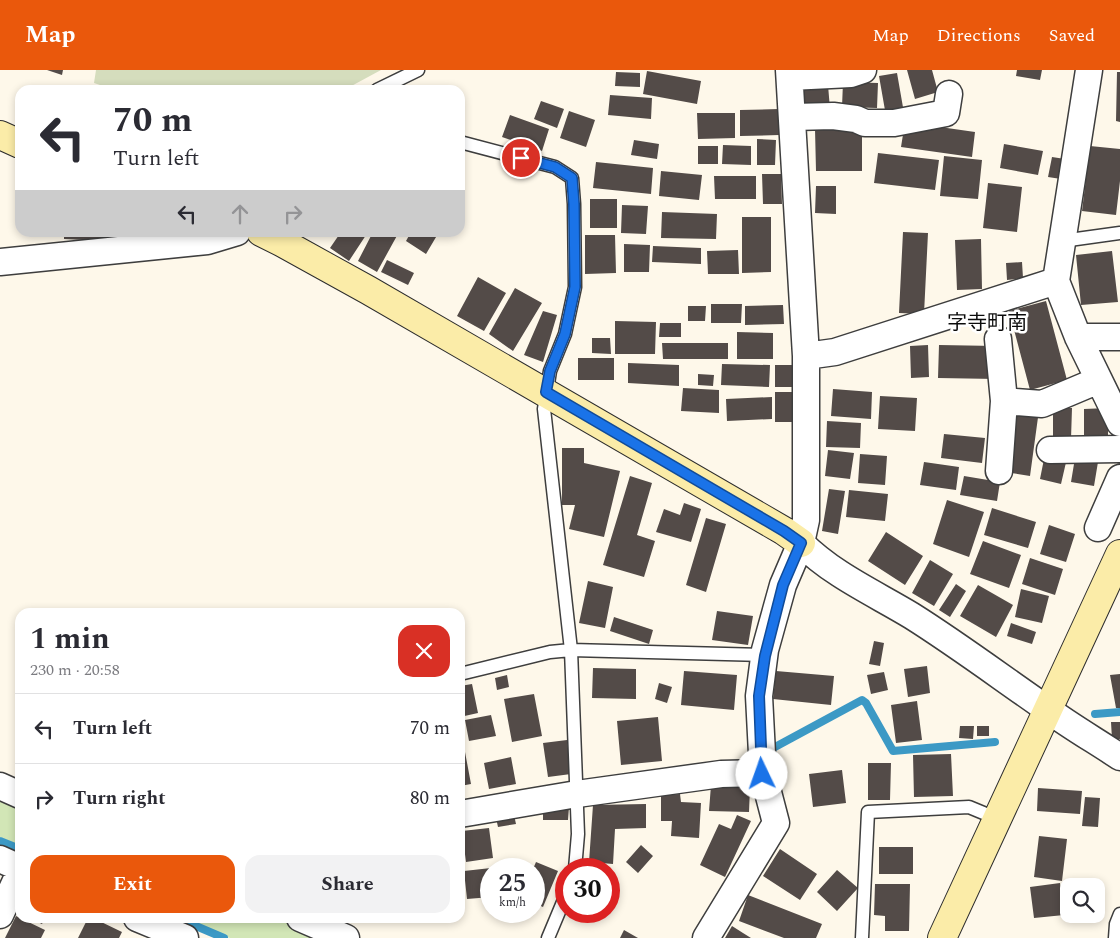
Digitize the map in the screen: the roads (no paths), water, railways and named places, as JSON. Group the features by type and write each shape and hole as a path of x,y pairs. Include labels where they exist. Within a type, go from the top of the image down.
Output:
{"street":[{"path":"706,938 776,824 762,774 759,696 765,656 783,585 801,543 806,520 806,356 790,74 851,74 863,70"},
{"path":"1089,70 1056,281 1078,337 1120,423"},
{"path":"793,117 833,116 856,119 865,123 894,123 946,113 949,94"},
{"path":"0,135 15,142"},
{"path":"0,262 207,242 222,237"},
{"path":"271,237 546,392 784,531 801,543 817,559 863,589 911,616 1005,679 1047,710 1120,757"},
{"path":"806,356 835,352 1056,281"},
{"path":"1078,337 1120,337"},
{"path":"998,339 1004,401 999,471"},
{"path":"1004,401 1042,404 1099,380"},
{"path":"1050,450 1120,449"},
{"path":"1098,528 1120,478"},
{"path":"942,938 1120,554"},
{"path":"465,813 577,794 721,774 762,774"},
{"path":"0,786 15,793"},
{"path":"0,859 15,866"},
{"path":"0,915 15,883"},
{"path":"150,923 185,938"},
{"path":"312,923 346,938"}],"lane":[{"path":"387,85 418,70"},
{"path":"465,143 555,167 572,178 575,287 565,334 550,371 544,409 571,650 578,834 576,858"},
{"path":"1062,241 1120,233"},
{"path":"465,673 550,652 571,650 765,656"},
{"path":"862,938 868,812 969,807 998,819"},
{"path":"1114,938 1120,914"},
{"path":"548,938 555,922"}],"waterway":[{"path":"775,747 862,700 866,703 893,751 995,742"},
{"path":"1095,714 1120,712"},
{"path":"0,841 15,847"},
{"path":"189,923 224,938"}],"district":[{"name":"字寺町南","path":"987,323"}]}
